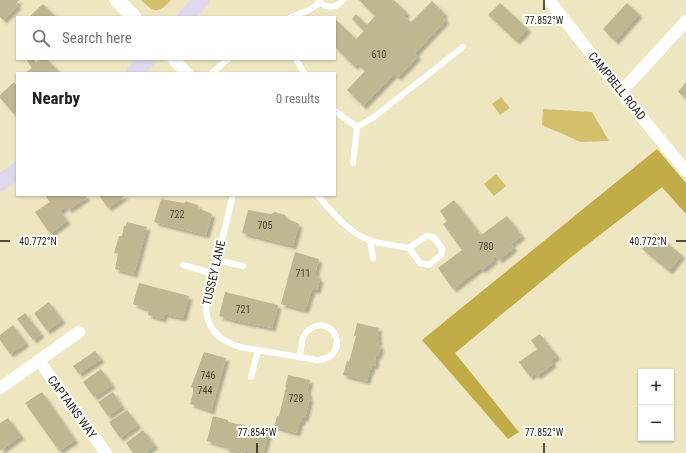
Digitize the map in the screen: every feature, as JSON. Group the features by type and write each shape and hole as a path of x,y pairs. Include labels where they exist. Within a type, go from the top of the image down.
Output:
{"main road":[{"path":"187,16 201,0"},
{"path":"135,72 147,60"},
{"path":"0,183 16,171"}],"street":[{"path":"117,0 133,16"},
{"name":"CAMPBELL ROAD","path":"549,0 621,92 686,171"},
{"path":"621,92 686,21"},
{"path":"174,60 186,72"},
{"path":"0,388 79,332"},
{"name":"CAPTAINS WAY","path":"39,361 106,453"}],"lane":[{"path":"294,16 309,10 319,2 324,6 334,7 343,0"},
{"path":"357,127 374,117 463,47"},
{"path":"213,72 227,60"},
{"path":"297,60 303,72"},
{"path":"336,111 357,127"},
{"path":"353,163 357,127"},
{"name":"TUSSEY LANE","path":"233,196 206,306 208,323 217,335 230,344 258,351 317,360 325,360 334,353 337,346 335,335 328,327 319,326 308,330 304,335 300,357"},
{"path":"318,196 356,234 370,240 410,248 420,262 429,265 441,255 442,248 433,237 426,236 410,248"},
{"path":"370,240 373,258"},
{"path":"217,260 243,266"},
{"path":"183,265 214,274"},
{"path":"252,377 258,351"}],"shaded area":[{"path":"141,0 171,0 163,8 156,10 149,7"},
{"path":"501,97 510,108 500,115 492,104"},
{"path":"543,109 592,112 609,141 581,142 542,125"},
{"path":"657,149 686,183 686,214 662,187 570,258 455,353 519,432 508,439 422,340"},
{"path":"496,174 506,186 494,196 484,184"}],"building":[{"path":"0,0 19,0 16,4 18,6 3,20 0,17"},
{"path":"359,0 394,0 407,13 404,16 411,22 432,1 445,14 442,16 445,21 415,53 418,56 398,77 394,74 363,106 347,90 365,71 358,64 354,66 336,48 336,20 356,39 364,31 352,19 356,14 367,25 375,16"},
{"path":"500,3 528,29 516,41 488,15"},
{"path":"627,3 639,14 615,41 603,29"},
{"path":"43,4 55,16 30,16"},
{"path":"34,60 36,63 39,60 48,60 59,72 26,72 32,68 27,61"},
{"path":"14,82 16,85 16,113 14,114 0,98 0,95"},
{"path":"686,82 686,99 678,92"},
{"path":"100,196 125,196 108,208"},
{"path":"46,197 87,197 68,210 66,206 60,211 67,221 50,234 35,212 50,202"},
{"path":"161,199 184,203 186,201 198,205 198,208 212,214 206,235 154,222"},
{"path":"454,200 481,235 507,216 522,236 511,244 514,248 499,260 496,256 493,258 494,260 482,270 480,268 453,289 438,268 462,250 443,224 447,221 440,211"},
{"path":"248,210 271,214 275,212 285,215 286,218 299,224 293,246 242,233"},
{"path":"127,222 147,227 134,274 115,269 118,254 114,253 119,236 122,236 124,226 126,226"},
{"path":"655,233 682,255 669,271 642,249"},
{"path":"295,252 319,259 316,275 320,280 317,290 312,290 305,310 281,304"},
{"path":"139,283 189,296 183,318 164,314 163,319 148,315 149,310 133,304"},
{"path":"225,292 278,305 272,328 219,316"},
{"path":"49,302 62,320 47,331 34,313"},
{"path":"25,313 41,334 33,340 17,319"},
{"path":"357,323 379,328 377,339 379,339 378,345 381,346 378,356 376,356 375,359 375,366 372,365 367,381 343,375 347,361 349,362 356,336 354,336"},
{"path":"13,325 26,343 10,354 0,340 0,335"},
{"path":"540,334 557,356 551,360 553,364 537,376 535,373 530,377 519,362 537,349 531,340"},
{"path":"95,351 101,359 79,374 73,366"},
{"path":"204,352 226,358 211,411 190,404 193,393 193,388 191,387"},
{"path":"101,369 112,385 94,397 83,382"},
{"path":"288,375 310,380 307,392 309,393 308,397 310,398 305,418 302,418 302,422 300,421 297,433 274,427 277,416 279,416"},
{"path":"42,392 75,440 59,451 25,403"},
{"path":"113,392 122,406 108,416 98,402"},
{"path":"127,410 138,425 120,438 109,422"},
{"path":"213,416 228,420 228,422 269,431 263,453 255,453 245,450 244,453 207,441"},
{"path":"8,418 21,436 0,451 0,423"},
{"path":"143,430 155,445 145,453 133,453 126,443"}]}
